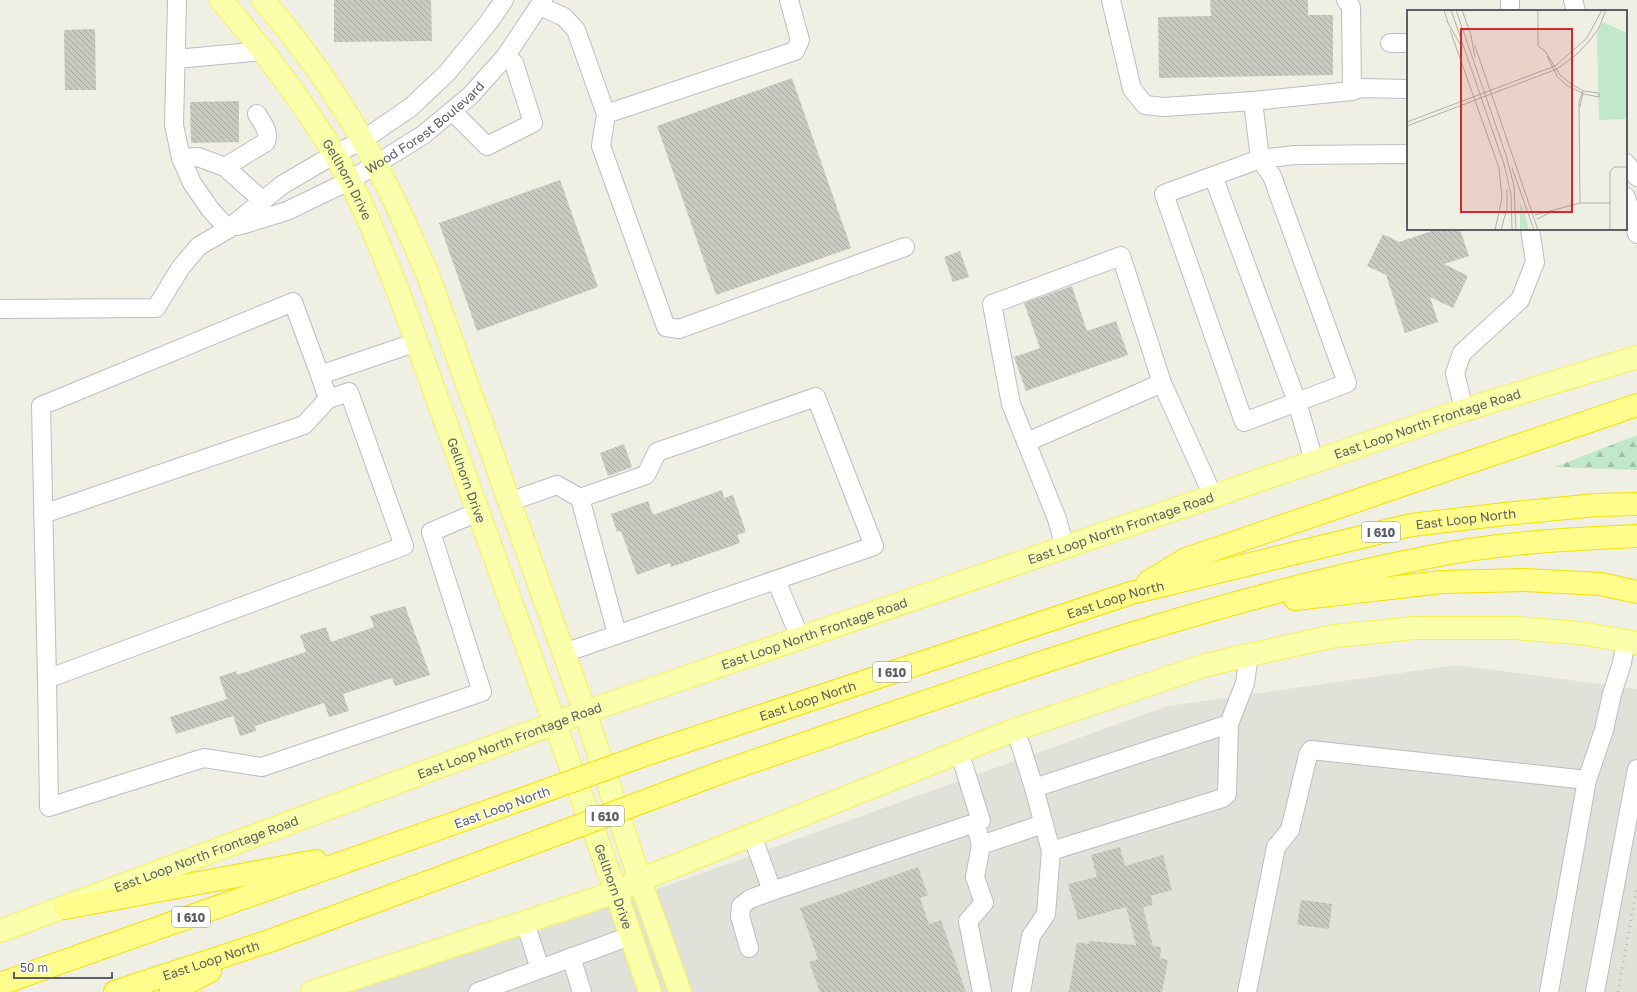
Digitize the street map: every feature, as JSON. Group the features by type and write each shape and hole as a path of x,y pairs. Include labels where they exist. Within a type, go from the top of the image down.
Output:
{"highway":[{"path":"1131,593 1186,560 1637,405"},
{"name":"East Loop North","path":"0,984 382,850 653,752 1131,593 1411,525 1573,507 1637,504"},
{"name":"East Loop North","path":"115,992 272,940 725,771 1078,650 1212,609 1313,582 1431,556 1537,542 1637,536"},
{"path":"1212,609 1442,582 1533,580 1601,584 1637,592"},
{"path":"64,908 382,850"},
{"path":"171,992 272,940"}],"main road":[{"name":"Gellhorn Drive","path":"221,0 263,51 295,94 335,154 375,236 417,342 616,892 650,992"},
{"path":"264,0 324,80 363,140 402,217 428,275 585,712 640,880 680,992"},
{"path":"417,342 448,332"},
{"path":"1587,372 1637,347"},
{"name":"East Loop North Frontage Road","path":"0,931 585,712 1464,410 1637,357"},
{"path":"478,512 509,502"},
{"path":"312,992 616,892 640,880 959,751 1014,730 1206,666 1335,636 1413,628 1515,628 1580,633 1631,642"}],"street":[{"path":"177,0 174,125 181,158 192,183 210,210 228,229"},
{"name":"Wood Forest Boulevard","path":"0,309 156,308 181,267 199,246 228,229 282,186 335,154 363,140 411,107 447,73 488,23 504,0"},
{"path":"606,114 795,51 800,40 789,0"},
{"path":"1111,0 1132,89 1145,105 1164,107 1253,101 1352,92 1361,88 1407,89"},
{"path":"1346,0 1351,7 1352,92"},
{"path":"1573,0 1576,10"},
{"path":"542,3 564,17 576,30 606,114 601,146 666,327 679,329 905,247"},
{"name":"Wood Forest Boulevard","path":"228,229 287,211 349,181 423,135 470,96 505,57 542,3"},
{"path":"176,58 263,51"},
{"path":"452,111 487,146 533,123 514,63 505,57"},
{"path":"1253,101 1260,159 1272,176 1347,383 1244,422 1164,194 1260,159 1295,155 1407,154"},
{"path":"225,167 266,142 268,137 267,131 256,114"},
{"path":"181,158 198,157 225,167 263,201"},
{"path":"1627,164 1637,177"},
{"path":"1213,176 1297,402 1314,462"},
{"path":"1627,200 1637,234"},
{"path":"1464,410 1455,373 1462,353 1520,300 1535,262 1530,230"},
{"path":"1065,547 1057,519 1011,404 992,304 1121,256 1162,383 1213,496"},
{"path":"328,399 293,302 41,406 49,807 204,758 262,767 482,692 431,532 478,512"},
{"path":"320,375 417,342"},
{"path":"1027,442 1162,383"},
{"path":"43,514 304,425 328,399 349,392 404,546 47,679"},
{"path":"564,653 874,546 816,397 657,452 646,475 580,498"},
{"path":"509,502 557,485 580,498 617,634"},
{"path":"776,580 800,638"},
{"path":"1549,992 1587,780 1604,730 1612,694 1622,663 1631,642"},
{"path":"1051,851 1223,798 1227,794 1229,724 1245,683 1249,655"},
{"path":"1034,788 1229,724"},
{"path":"1014,730 1021,746 1034,788 1051,851 1046,914 1031,936 1021,992"},
{"path":"1247,992 1276,847 1290,830 1308,755 1311,750 1587,780"},
{"path":"749,948 740,920 741,906 750,899 981,821 959,751"},
{"path":"1596,992 1637,769"},
{"path":"974,823 981,845 975,877 984,903 968,921 982,992"},
{"path":"981,845 1043,824"},
{"path":"752,835 772,891"},
{"path":"525,922 540,969"},
{"path":"478,992 630,936"},
{"path":"571,957 582,992"}],"shaded area":[{"path":"1456,665 1637,689 1637,992 351,992 577,918 1168,706"}],"green space":[{"path":"1637,435 1637,470 1555,467"}],"building":[{"path":"334,0 431,0 432,41 334,42"},
{"path":"1210,0 1308,0 1308,15 1333,15 1333,75 1159,78 1158,17 1211,16"},
{"path":"95,29 96,90 65,90 64,30"},
{"path":"792,78 851,248 716,295 657,126"},
{"path":"239,101 239,142 191,143 190,102"},
{"path":"560,180 598,287 477,331 439,223"},
{"path":"1435,230 1460,230 1469,256 1444,264 1468,276 1453,308 1430,297 1438,322 1405,333 1386,275 1367,266 1383,234 1399,242"},
{"path":"960,251 969,277 953,282 944,257"},
{"path":"1072,286 1087,331 1116,321 1128,355 1026,391 1014,357 1040,348 1024,303"},
{"path":"624,444 632,467 608,476 600,453"},
{"path":"722,490 724,498 733,495 746,532 737,535 740,543 671,567 670,563 637,575 621,531 617,532 611,514 648,501 653,515"},
{"path":"405,606 430,675 395,686 392,678 343,694 349,711 329,717 324,703 255,726 256,731 240,736 233,716 176,734 170,717 227,699 219,677 236,671 237,675 306,652 300,635 326,627 331,642 374,627 370,616"},
{"path":"1120,847 1125,866 1163,855 1172,890 1151,896 1153,905 1143,907 1153,946 1161,947 1160,958 1168,960 1162,992 1069,992 1077,942 1088,944 1089,941 1136,945 1126,907 1078,920 1068,884 1097,877 1091,855"},
{"path":"918,867 928,895 920,898 929,924 941,920 966,992 820,992 809,962 818,959 800,908"},
{"path":"1301,900 1332,904 1329,929 1297,925"}],"railway":[{"path":"1618,992 1637,886"}]}
